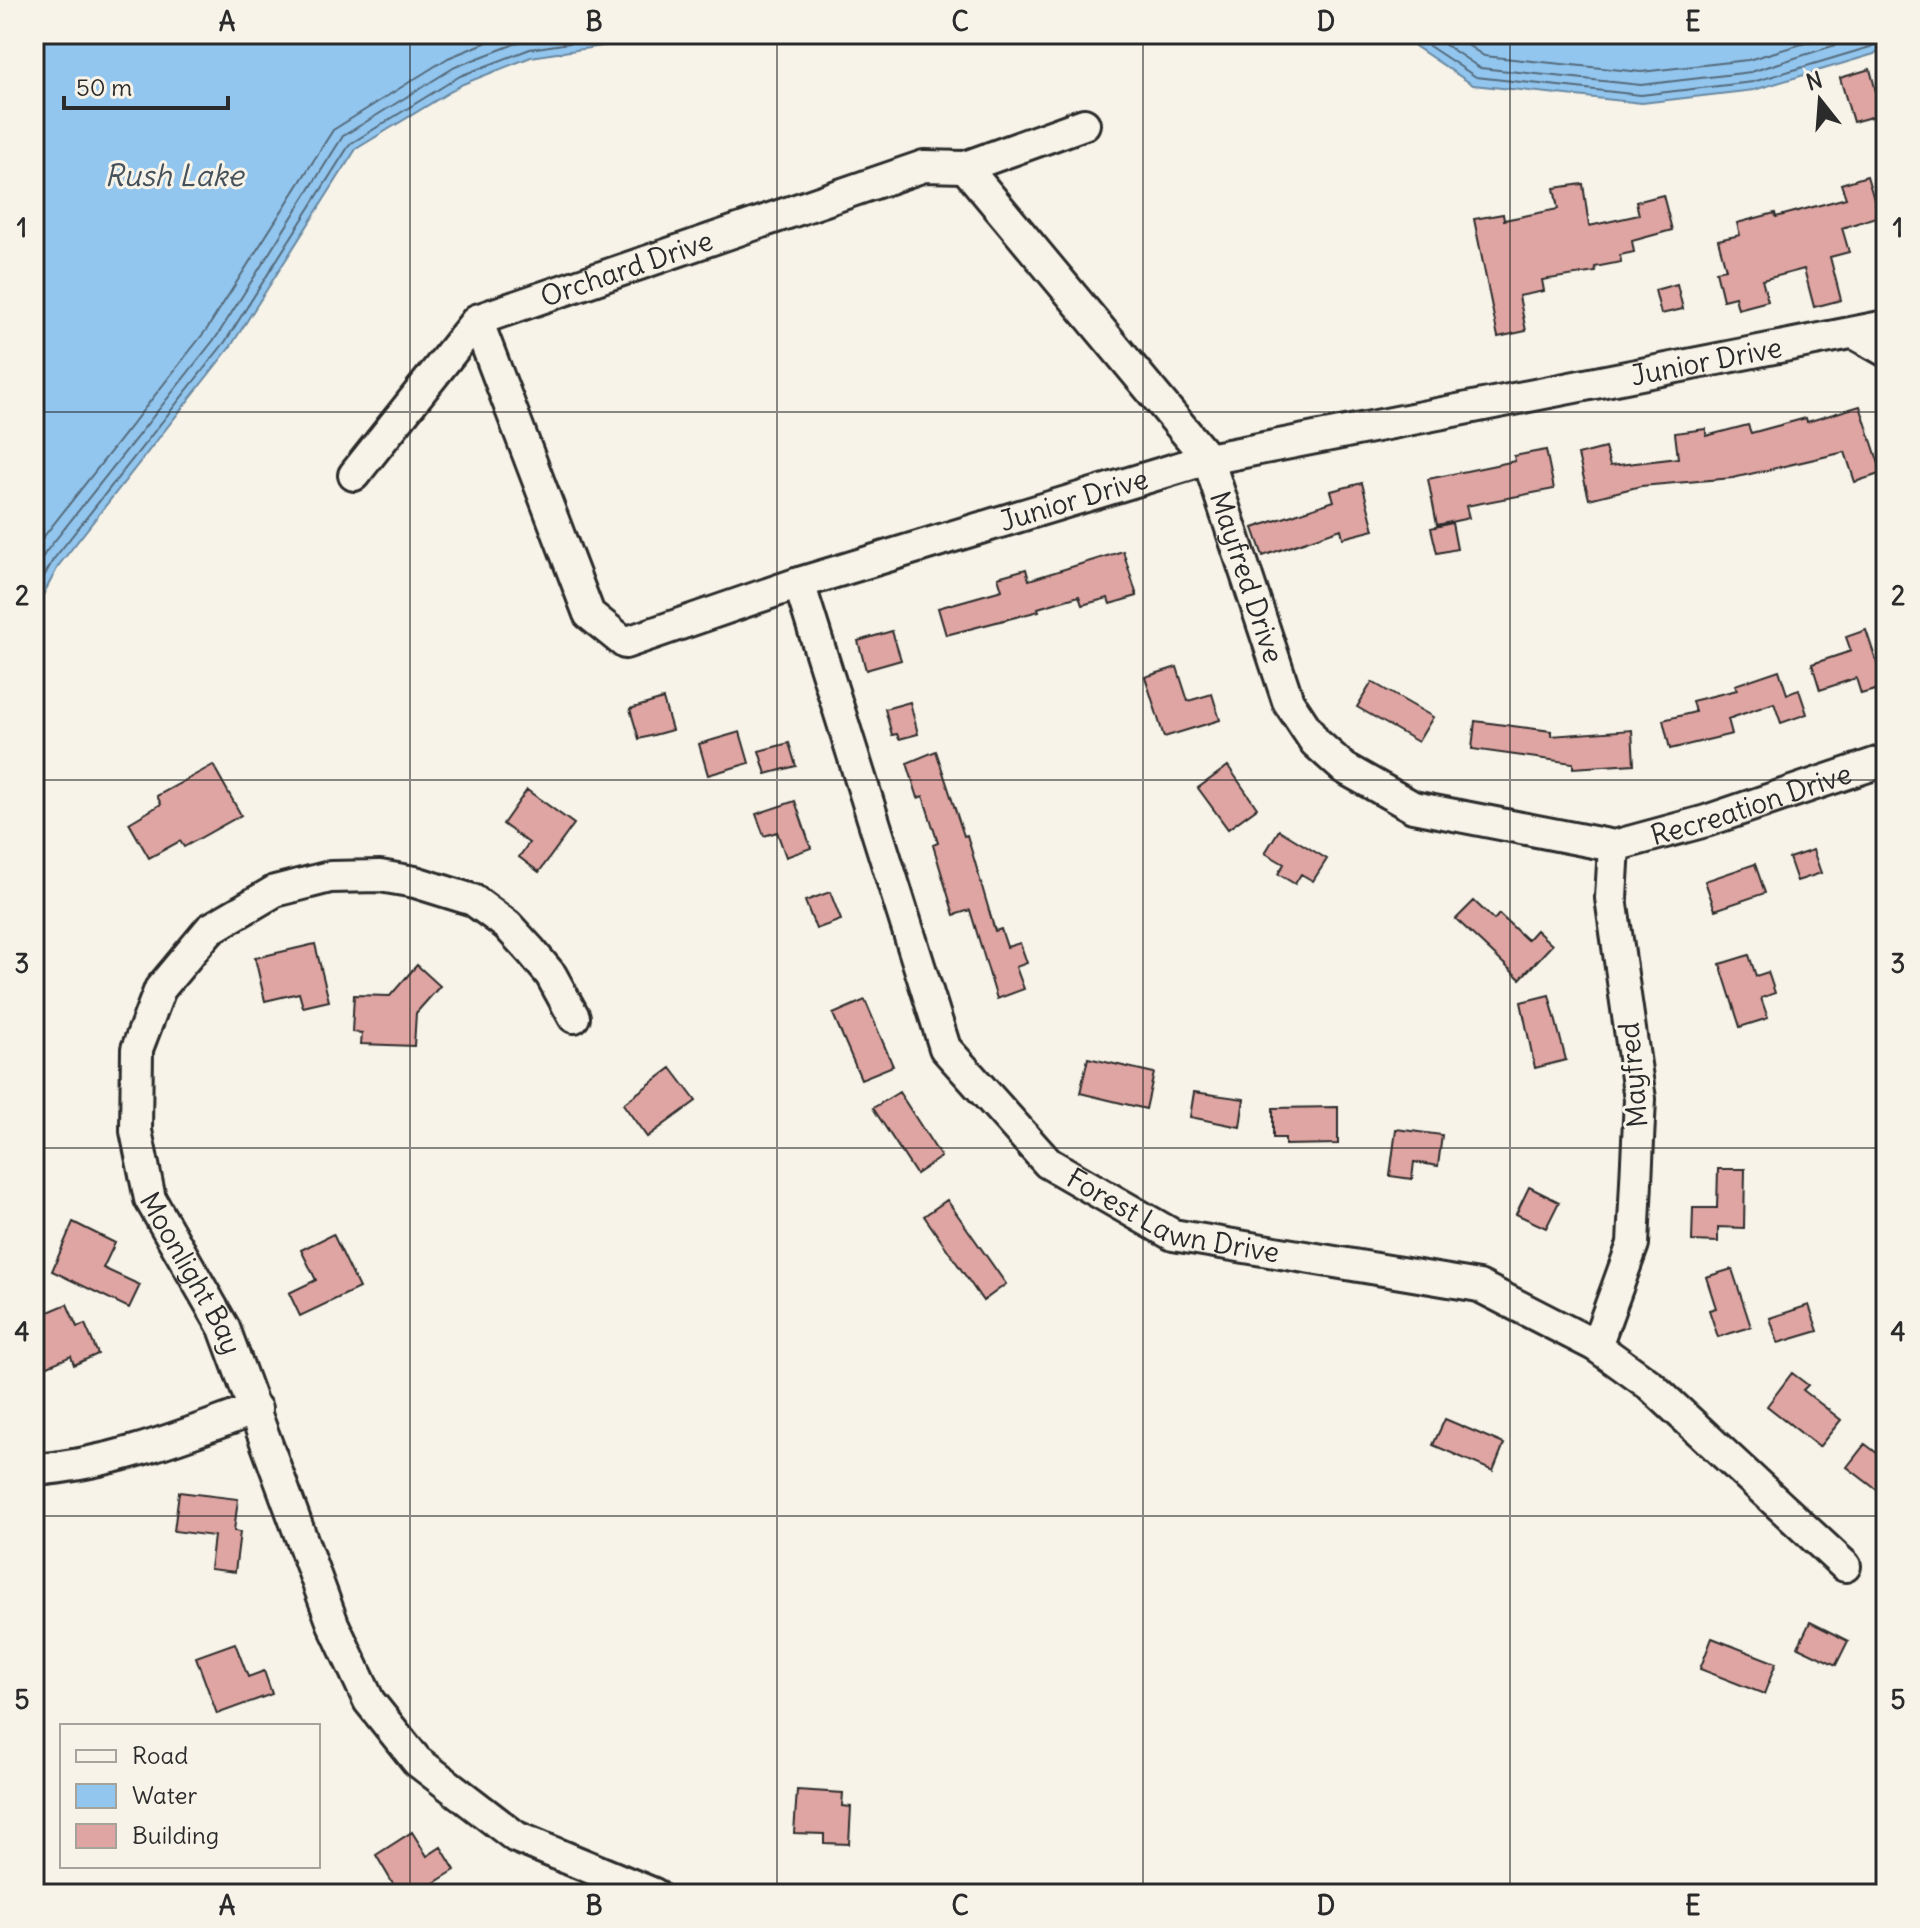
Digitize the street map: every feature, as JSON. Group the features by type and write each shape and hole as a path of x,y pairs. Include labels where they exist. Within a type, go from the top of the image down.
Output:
{"street":[{"path":"965,167 1084,124"},
{"name":"Orchard Drive","path":"477,320 924,166 965,167"},
{"name":"Mayfred Drive","path":"965,167 1208,459 1288,701 1315,742 1344,768 1413,807 1614,846"},
{"path":"354,475 477,320"},
{"name":"Junior Drive","path":"477,320 589,614 625,643 799,583 1208,459 1886,326"},
{"path":"1854,333 1886,351"},
{"name":"Forest Lawn Drive","path":"799,583 945,1048 1048,1163 1173,1235 1479,1286 1596,1346 1650,1385 1845,1566"},
{"name":"Recreation Drive","path":"1614,846 1706,821 1886,760"},
{"name":"Mayfred","path":"1596,1346 1633,1244 1640,1099 1611,898 1614,846"},
{"name":"Moonlight Bay","path":"574,1017 551,975 496,917 473,900 415,882 380,876 330,877 275,891 210,929 160,989 137,1049 134,1089 136,1131 150,1199 224,1328 333,1624 369,1701 417,1761 516,1837 654,1894"},
{"path":"34,1470 102,1461 138,1452 256,1409"}],"water":[{"name":"Rush Lake","path":"34,34 680,34 531,57 463,84 356,149 231,346 59,565 34,612"},
{"path":"1397,34 1886,34 1886,44 1874,54 1754,90 1642,103 1473,85"}],"building":[{"path":"1870,69 1882,114 1853,122 1840,78"},
{"path":"1867,176 1879,216 1842,228 1849,252 1830,257 1841,300 1814,307 1804,269 1762,280 1768,301 1738,309 1735,297 1723,300 1716,271 1726,269 1718,240 1740,235 1737,223 1775,213 1776,217 1846,198 1841,184"},
{"path":"1583,184 1589,226 1639,215 1636,202 1663,195 1672,230 1632,241 1634,252 1620,255 1621,262 1595,267 1596,272 1542,280 1544,291 1519,296 1526,331 1498,337 1474,219 1503,214 1504,220 1558,209 1554,188"},
{"path":"1677,284 1683,309 1661,314 1655,290"},
{"path":"1860,406 1882,473 1855,482 1845,452 1733,478 1641,486 1589,499 1578,455 1605,448 1610,466 1678,458 1675,433 1706,429 1706,436 1748,425 1751,433 1806,418 1807,422"},
{"path":"1546,450 1554,489 1466,506 1469,518 1437,525 1428,479 1515,461 1514,456"},
{"path":"1362,483 1374,530 1343,538 1341,529 1263,556 1253,528 1334,501 1331,491"},
{"path":"1452,523 1457,549 1437,553 1431,528"},
{"path":"1123,551 1137,596 1110,604 1108,598 1082,605 1079,596 1038,608 1039,611 946,635 938,608 1002,590 998,577 1026,569 1029,580"},
{"path":"1866,630 1885,687 1861,694 1856,678 1820,690 1812,664 1851,651 1846,637"},
{"path":"892,631 901,660 866,670 858,641"},
{"path":"1177,667 1188,701 1212,694 1220,720 1164,737 1145,677"},
{"path":"1779,670 1787,694 1799,690 1807,714 1781,723 1774,703 1728,719 1732,734 1670,749 1663,720 1695,712 1692,701 1737,690 1735,685"},
{"path":"1372,682 1433,717 1418,742 1357,707"},
{"path":"663,699 672,730 639,739 630,709"},
{"path":"910,702 918,734 899,739 897,734 892,735 885,709"},
{"path":"1475,721 1551,731 1551,736 1632,730 1634,764 1573,768 1573,763 1472,749"},
{"path":"740,732 749,763 708,775 699,744"},
{"path":"789,743 796,766 766,774 759,751"},
{"path":"936,751 964,836 967,835 995,931 1001,929 1007,947 1020,943 1027,963 1016,967 1024,989 997,999 970,910 954,915 933,845 938,843 923,796 918,798 907,763"},
{"path":"213,765 241,815 184,847 180,841 149,858 129,823 161,804 157,796"},
{"path":"1228,766 1257,808 1228,829 1198,788"},
{"path":"527,790 574,824 539,872 519,857 529,843 503,824"},
{"path":"795,801 811,848 786,857 777,832 764,836 756,814"},
{"path":"1279,830 1327,859 1313,881 1301,874 1295,884 1278,874 1284,864 1265,853"},
{"path":"1813,850 1821,873 1797,881 1789,858"},
{"path":"1755,864 1765,893 1715,910 1705,881"},
{"path":"830,892 841,920 816,929 805,901"},
{"path":"1474,901 1494,920 1499,914 1527,940 1536,930 1552,945 1520,979 1456,919"},
{"path":"315,944 329,1001 303,1007 299,993 265,1001 255,958"},
{"path":"1749,955 1756,976 1768,972 1775,993 1761,998 1768,1018 1740,1027 1720,964"},
{"path":"417,965 440,986 416,1013 414,1046 361,1044 362,1033 352,1032 354,995 390,996"},
{"path":"1549,995 1566,1060 1535,1068 1521,1002"},
{"path":"865,1000 893,1066 861,1079 833,1014"},
{"path":"1088,1058 1154,1073 1146,1109 1080,1093"},
{"path":"671,1068 696,1101 647,1137 623,1104"},
{"path":"899,1092 941,1157 916,1174 873,1108"},
{"path":"1194,1092 1244,1099 1240,1127 1190,1117"},
{"path":"1338,1107 1338,1144 1285,1145 1285,1138 1273,1138 1273,1108"},
{"path":"1396,1129 1442,1135 1438,1166 1414,1162 1412,1179 1390,1176"},
{"path":"1718,1169 1745,1169 1744,1228 1718,1227 1718,1242 1692,1241 1693,1208 1717,1208"},
{"path":"1529,1187 1559,1202 1546,1228 1516,1214"},
{"path":"947,1200 1006,1284 983,1301 924,1216"},
{"path":"73,1222 115,1243 103,1268 140,1285 129,1308 52,1271"},
{"path":"333,1234 359,1288 300,1316 289,1293 316,1280 301,1250"},
{"path":"1732,1269 1751,1327 1718,1337 1709,1310 1716,1308 1706,1277"},
{"path":"67,1304 77,1327 85,1324 98,1354 74,1365 71,1356 34,1372 34,1318"},
{"path":"1809,1305 1818,1331 1778,1343 1770,1318"},
{"path":"1792,1373 1808,1385 1803,1390 1841,1420 1819,1447 1767,1406"},
{"path":"1445,1419 1504,1444 1493,1471 1433,1445"},
{"path":"1865,1444 1886,1460 1886,1497 1847,1467"},
{"path":"179,1492 238,1499 234,1531 240,1532 235,1572 210,1569 214,1536 174,1531"},
{"path":"1810,1622 1848,1641 1836,1665 1798,1647"},
{"path":"1712,1638 1776,1663 1764,1694 1700,1669"},
{"path":"235,1643 248,1677 264,1671 272,1694 217,1714 196,1657"},
{"path":"797,1790 843,1793 842,1806 851,1807 849,1844 824,1843 824,1834 794,1833"},
{"path":"412,1832 427,1856 441,1847 455,1870 416,1894 399,1894 376,1855"}]}
